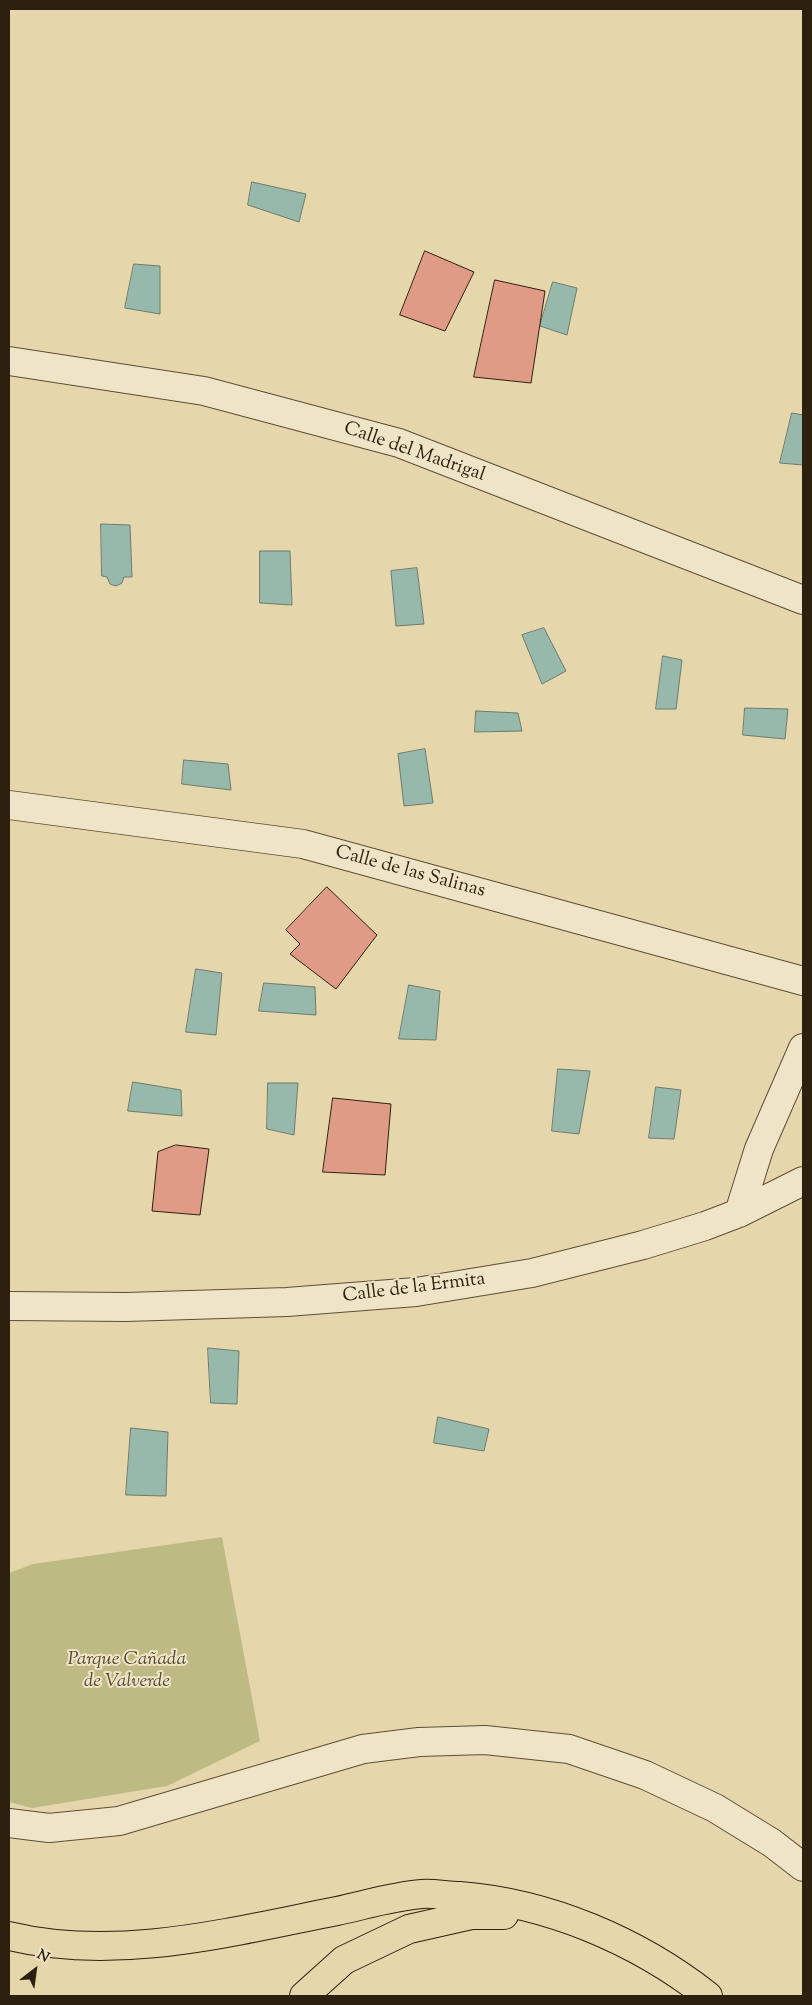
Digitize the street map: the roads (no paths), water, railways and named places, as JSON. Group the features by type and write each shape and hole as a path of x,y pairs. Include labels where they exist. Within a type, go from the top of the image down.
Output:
{"highway":[{"path":"9,1936 33,1942 104,1946 201,1938 423,1894 493,1899 553,1914 638,1948 708,1996"},
{"path":"304,1996 344,1960 409,1928 471,1916 553,1914"}],"street":[{"name":"Calle del Madrigal","path":"9,361 204,391 399,443 803,600"},
{"name":"Calle de las Salinas","path":"9,805 303,844 803,981"},
{"path":"739,1212 760,1150 803,1048"},
{"name":"Calle de la Ermita","path":"9,1306 126,1308 288,1302 416,1292 532,1273 669,1237 705,1226 739,1212 803,1180"},
{"path":"9,1823 48,1828 119,1820 363,1749 418,1742 485,1740 569,1749 645,1774 715,1808 772,1843 803,1867"}],"park label":[{"name":"Parque Cañada de Valverde","path":"127,1672"}]}
